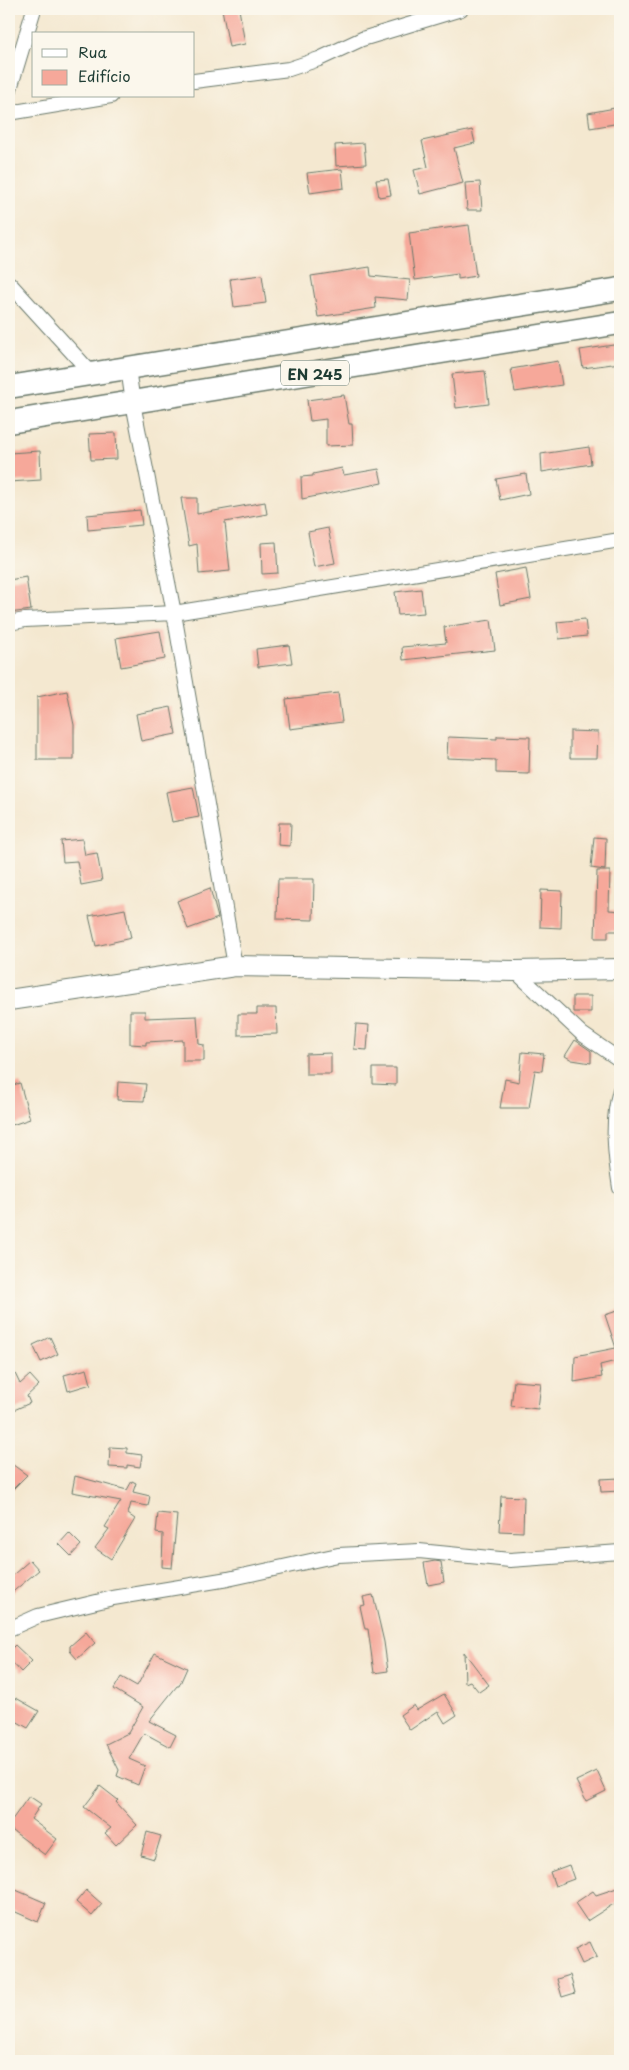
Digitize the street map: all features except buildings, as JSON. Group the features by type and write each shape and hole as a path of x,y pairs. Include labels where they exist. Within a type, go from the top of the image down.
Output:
{"main road":[{"name":"EN 245","path":"9,387 620,289"},
{"name":"EN 245","path":"9,422 620,323"},
{"path":"9,1000 235,966 515,971 620,969"}],"street":[{"path":"9,92 34,9"},
{"path":"195,81 289,69 319,59 362,39 439,12 461,9"},
{"path":"9,113 98,98"},
{"path":"9,283 92,374"},
{"path":"128,368 133,403 174,613 235,966"},
{"path":"9,623 25,620 174,613 620,540"},
{"path":"515,971 582,1034 620,1060"},
{"path":"620,1090 615,1110 615,1160 620,1188"},
{"path":"9,1629 38,1616 113,1598 228,1579 338,1555 419,1551 510,1560 620,1552"}]}
